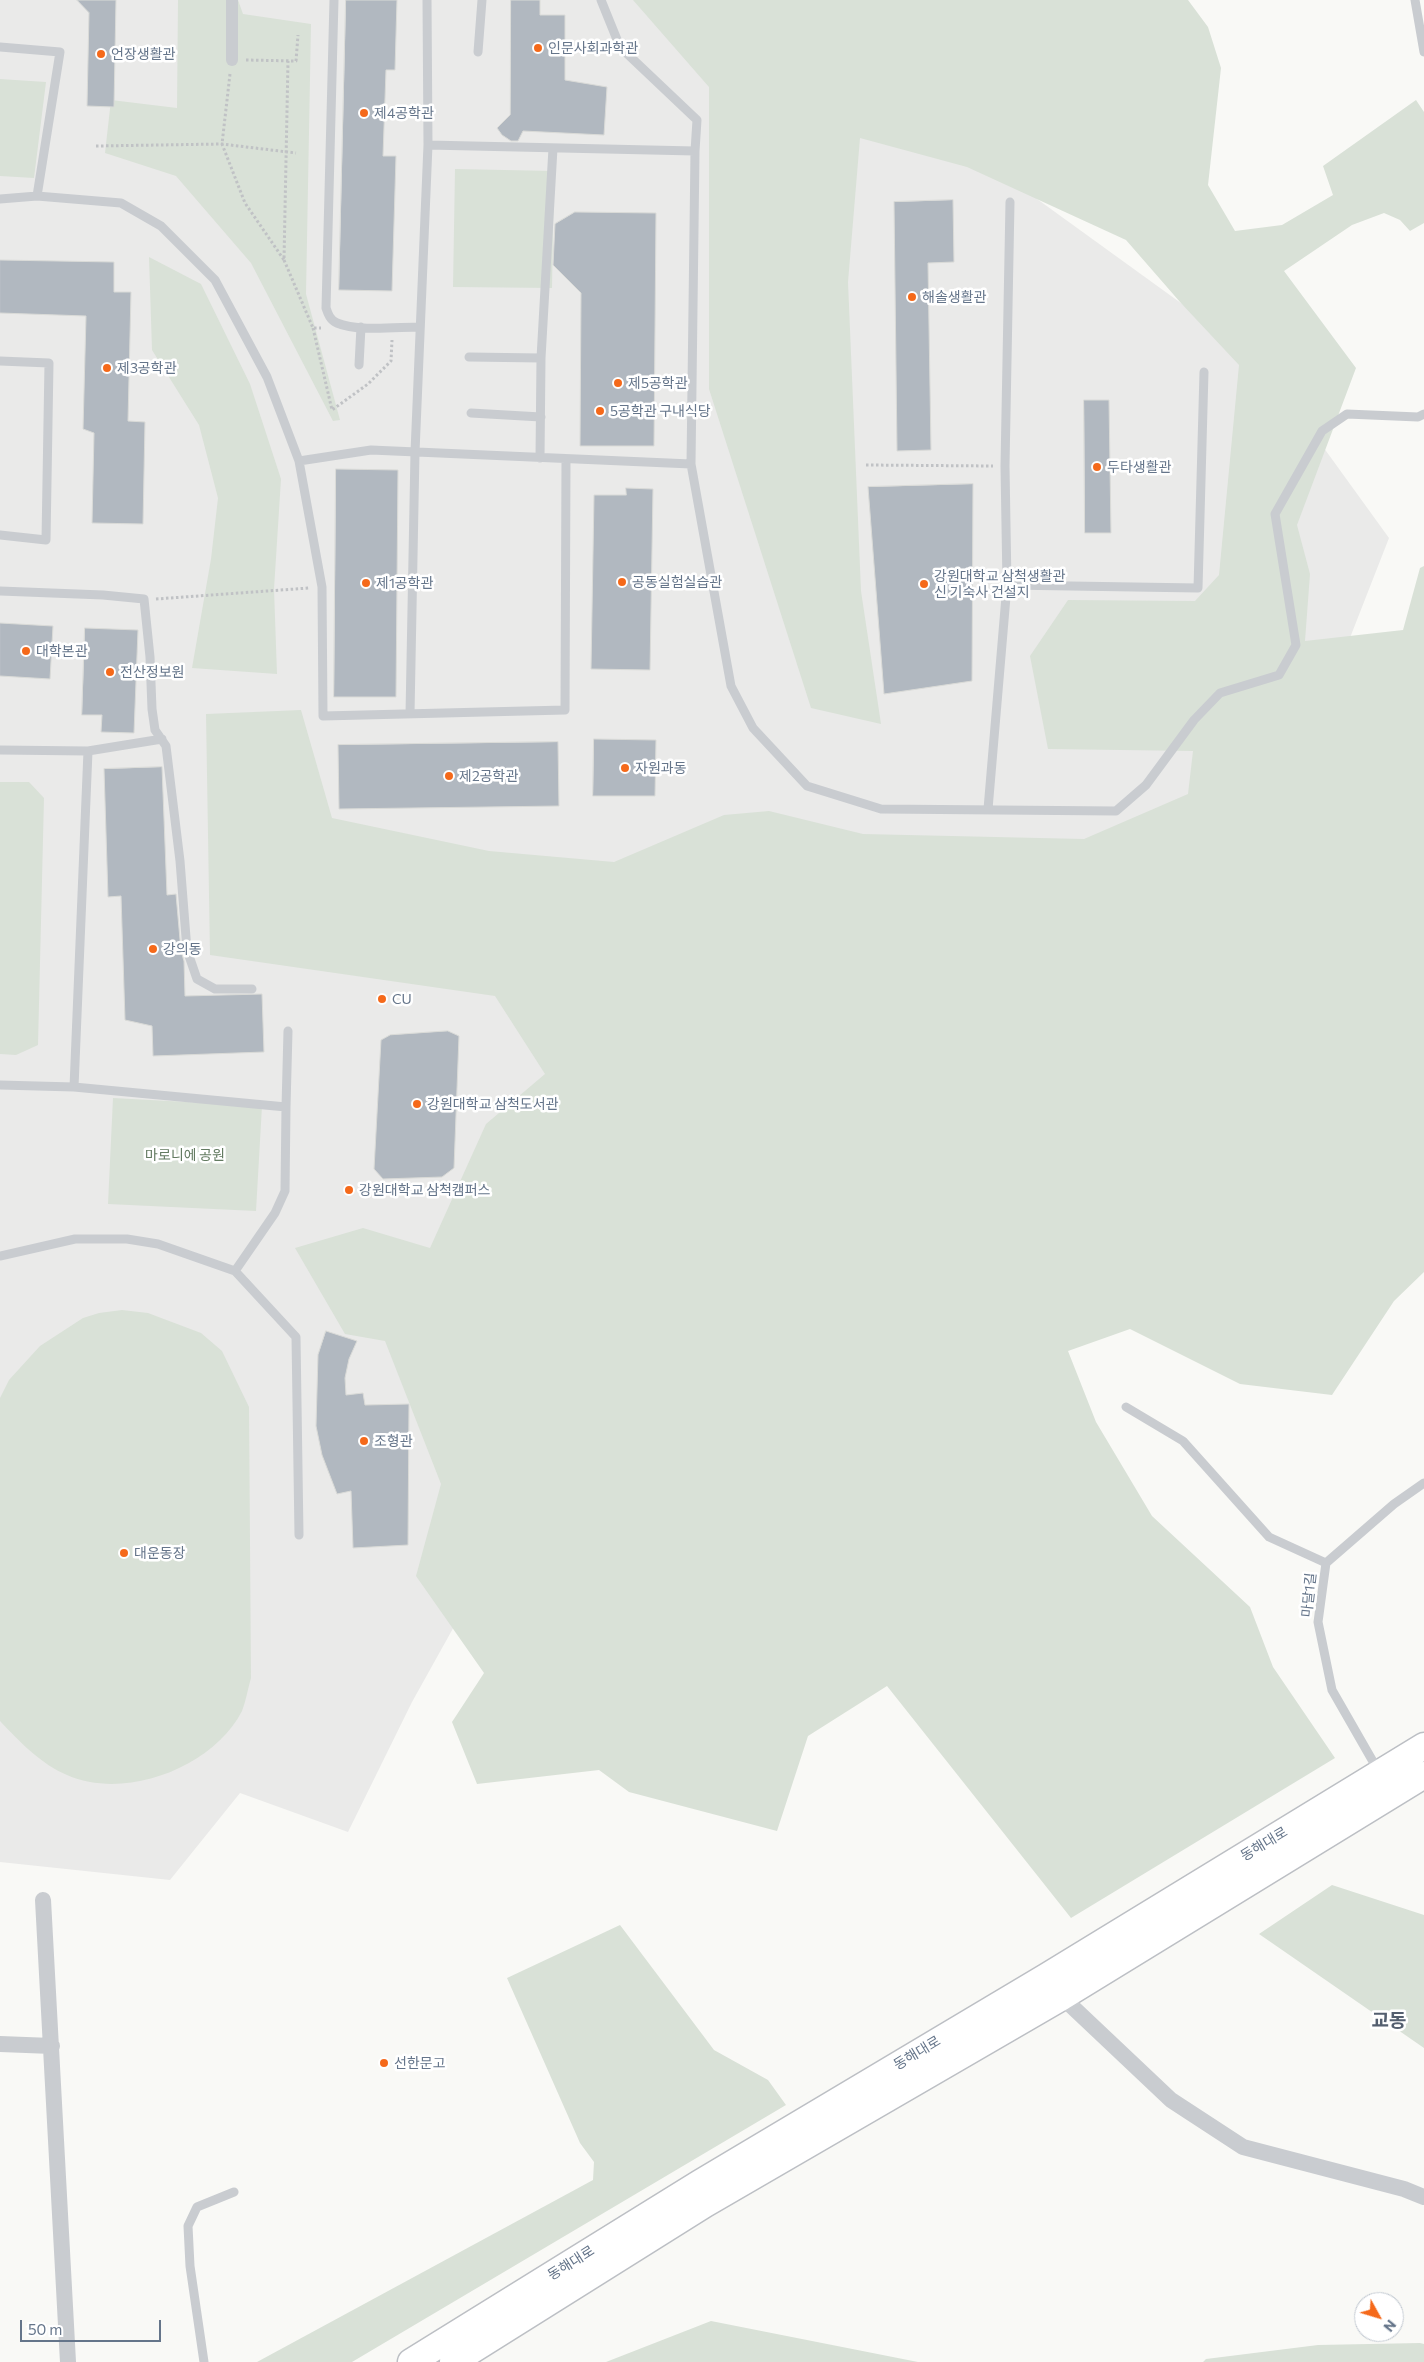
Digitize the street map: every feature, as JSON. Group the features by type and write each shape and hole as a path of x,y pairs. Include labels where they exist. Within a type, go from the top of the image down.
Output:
{"main road":[{"name":"동해대로","path":"411,2362 700,2183 1046,1977 1424,1746"},
{"name":"동해대로","path":"456,2361 706,2204 1062,1997 1424,1776"}],"street":[{"path":"232,0 232,60"},
{"path":"42,1900 52,2046 68,2362"},
{"path":"1062,1997 1172,2100 1243,2147 1404,2189 1424,2197"},
{"path":"0,2044 52,2046"}],"lane":[{"path":"334,0 326,308 330,318 336,323 361,327 420,327"},
{"path":"410,714 415,452 428,145 427,0"},
{"path":"478,52 482,0"},
{"path":"601,0 620,47 697,120 691,464 731,686 753,728 808,786 881,809 1116,811 1146,785 1194,720 1220,693 1279,675 1296,645 1275,514 1322,431 1347,414 1418,417 1424,414"},
{"path":"1415,0 1424,52"},
{"path":"0,47 60,52 37,196"},
{"path":"428,145 695,151"},
{"path":"540,458 541,358 554,148"},
{"path":"0,199 37,196 121,204 161,226 215,280 267,377 299,462 322,587 323,716 565,710 566,459"},
{"path":"988,809 1007,585 1005,466 1010,202"},
{"path":"359,365 361,327"},
{"path":"469,357 541,358"},
{"path":"0,361 49,362 46,540 0,535"},
{"path":"1007,585 1198,588 1204,372"},
{"path":"471,413 540,417"},
{"path":"299,462 371,450 691,464"},
{"path":"0,591 102,595 144,600 150,657 152,709 155,730 166,746 174,807 187,950 197,979 215,989 252,989"},
{"path":"0,750 88,751 162,739"},
{"path":"74,1088 88,751"},
{"path":"235,1271 275,1213 285,1191 288,1031"},
{"path":"0,1085 74,1088 286,1107"},
{"path":"0,1256 75,1239 127,1239 158,1244 235,1271 296,1337 299,1535"},
{"path":"1126,1407 1183,1441 1269,1538 1326,1563"},
{"name":"마달1길","path":"1379,1773 1332,1690 1318,1622 1326,1563 1394,1504 1424,1483"},
{"path":"204,2362 190,2266 188,2226 197,2207 234,2192"}],"path":[{"path":"298,35 296,61 232,60 222,144 245,203 284,260 313,328 330,329"},
{"path":"284,260 288,61"},
{"path":"96,146 222,144 296,153"},
{"path":"866,465 1005,466"},
{"path":"144,600 322,587"}],"shaded area":[{"name":"강원대학교 삼척캠퍼스","path":"0,0 762,0 1261,361 1389,538 1337,671 534,1483 412,1702 348,1832 240,1793 170,1880 0,1862"}],"green space":[{"path":"178,0 238,0 243,14 311,24 306,294 340,420 333,421 251,263 176,176 105,153 111,100 177,108"},
{"path":"633,0 1188,0 1208,27 1221,68 1208,185 1235,231 1282,225 1333,195 1323,166 1416,100 1424,112 1424,223 1410,231 1400,220 1384,213 1352,225 1284,271 1356,368 1297,525 1310,574 1305,641 1403,630 1420,568 1424,566 1424,1272 1394,1301 1332,1395 1240,1384 1130,1329 1068,1351 1096,1422 1152,1516 1250,1607 1273,1667 1335,1758 1071,1918 887,1686 808,1736 777,1831 629,1792 599,1770 477,1784 452,1722 484,1673 416,1576 441,1484 385,1341 345,1334 295,1248 363,1228 430,1248 486,1124 545,1074 495,996 210,955 206,714 301,710 332,818 489,851 614,862 724,815 769,811 863,834 1084,839 1188,794 1193,751 1048,749 1030,656 1068,600 1195,601 1219,575 1239,365 1180,302 1126,240 967,167 860,138 848,282 861,591 881,724 811,708 709,389 709,87"},
{"path":"0,79 46,82 34,178 0,176"},
{"path":"455,169 554,171 552,288 453,287"},
{"path":"149,257 201,284 250,384 281,479 274,589 277,674 192,668 211,559 218,498 199,425 152,350"},
{"path":"0,782 29,782 44,798 38,1045 16,1055 0,1054"},
{"name":"마로니에 공원","path":"113,1098 262,1106 256,1211 108,1204"},
{"path":"122,1310 148,1313 201,1333 222,1351 249,1407 251,1678 242,1711 229,1731 211,1748 189,1763 166,1774 141,1781 115,1784 90,1782 57,1770 31,1752 0,1721 0,1398 9,1380 40,1346 83,1318 99,1313"},
{"path":"1332,1885 1424,1915 1424,2048 1259,1934"},
{"path":"620,1925 714,2050 768,2080 786,2105 352,2362 257,2362 593,2180 594,2162 580,2143 507,1978"},
{"path":"711,2321 918,2362 606,2362"},
{"path":"1424,2344 1424,2362 1203,2362 1206,2359 1318,2345"}],"building":[{"name":"언장생활관","path":"77,0 116,0 114,107 87,106 89,13"},
{"name":"제4공학관","path":"346,0 397,0 395,70 386,70 383,156 396,156 392,291 339,290"},
{"name":"인문사회과학관","path":"511,0 540,0 540,15 565,15 565,80 607,87 604,135 523,131 518,141 511,141 502,135 497,128 510,115"},
{"name":"해솔생활관","path":"953,200 954,262 928,263 931,450 897,451 894,202"},
{"name":"제5공학관","path":"575,212 656,213 654,446 580,446 581,293 553,265 555,224"},
{"name":"제3공학관","path":"0,260 114,262 114,292 131,292 128,421 145,422 143,524 92,523 94,433 83,429 86,316 0,313"},
{"name":"두타생활관","path":"1084,400 1109,400 1111,533 1085,533"},
{"name":"제1공학관","path":"336,469 398,470 396,697 334,697"},
{"name":"강원대학교 삼척생활관 신 기숙사 건설지","path":"973,484 972,681 884,694 868,487"},
{"name":"공동실험실습관","path":"626,488 653,489 650,670 591,669 594,495 626,495"},
{"name":"대학본관","path":"0,623 53,626 50,679 0,676"},
{"name":"전산정보원","path":"85,628 138,630 134,733 101,732 102,715 82,715"},
{"name":"자원과동","path":"594,739 656,740 655,796 593,796"},
{"name":"제2공학관","path":"558,742 559,806 339,809 338,745"},
{"name":"강의동","path":"162,767 167,895 176,894 181,951 184,961 185,996 262,994 264,1052 153,1056 152,1026 125,1020 121,896 108,897 104,769"},
{"name":"강원대학교 삼척도서관","path":"448,1031 459,1036 454,1168 442,1177 383,1179 374,1169 381,1040 390,1035"},
{"name":"조형관","path":"326,1331 357,1341 349,1359 345,1378 346,1395 363,1393 365,1405 409,1404 408,1545 353,1548 351,1491 337,1494 322,1455 316,1426 318,1355"}],"place":[{"name":"인문사회과학관","path":"538,48"},
{"name":"언장생활관","path":"101,54"},
{"name":"제4공학관","path":"364,113"},
{"name":"해솔생활관","path":"912,297"},
{"name":"제3공학관","path":"107,368"},
{"name":"제5공학관","path":"618,383"},
{"name":"5공학관 구내식당","path":"600,411"},
{"name":"두타생활관","path":"1097,467"},
{"name":"공동실험실습관","path":"622,582"},
{"name":"제1공학관","path":"366,583"},
{"name":"강원대학교 삼척생활관 신 기숙사 건설지","path":"924,584"},
{"name":"대학본관","path":"26,651"},
{"name":"전산정보원","path":"110,672"},
{"name":"자원과동","path":"625,768"},
{"name":"제2공학관","path":"449,776"},
{"name":"강의동","path":"153,949"},
{"name":"CU","path":"382,999"},
{"name":"강원대학교 삼척도서관","path":"417,1104"},
{"name":"강원대학교 삼척캠퍼스","path":"349,1190"},
{"name":"조형관","path":"364,1441"},
{"name":"대운동장","path":"124,1553"},
{"name":"선한문고","path":"384,2063"}],"district":[{"name":"교동","path":"1389,2021"}]}
